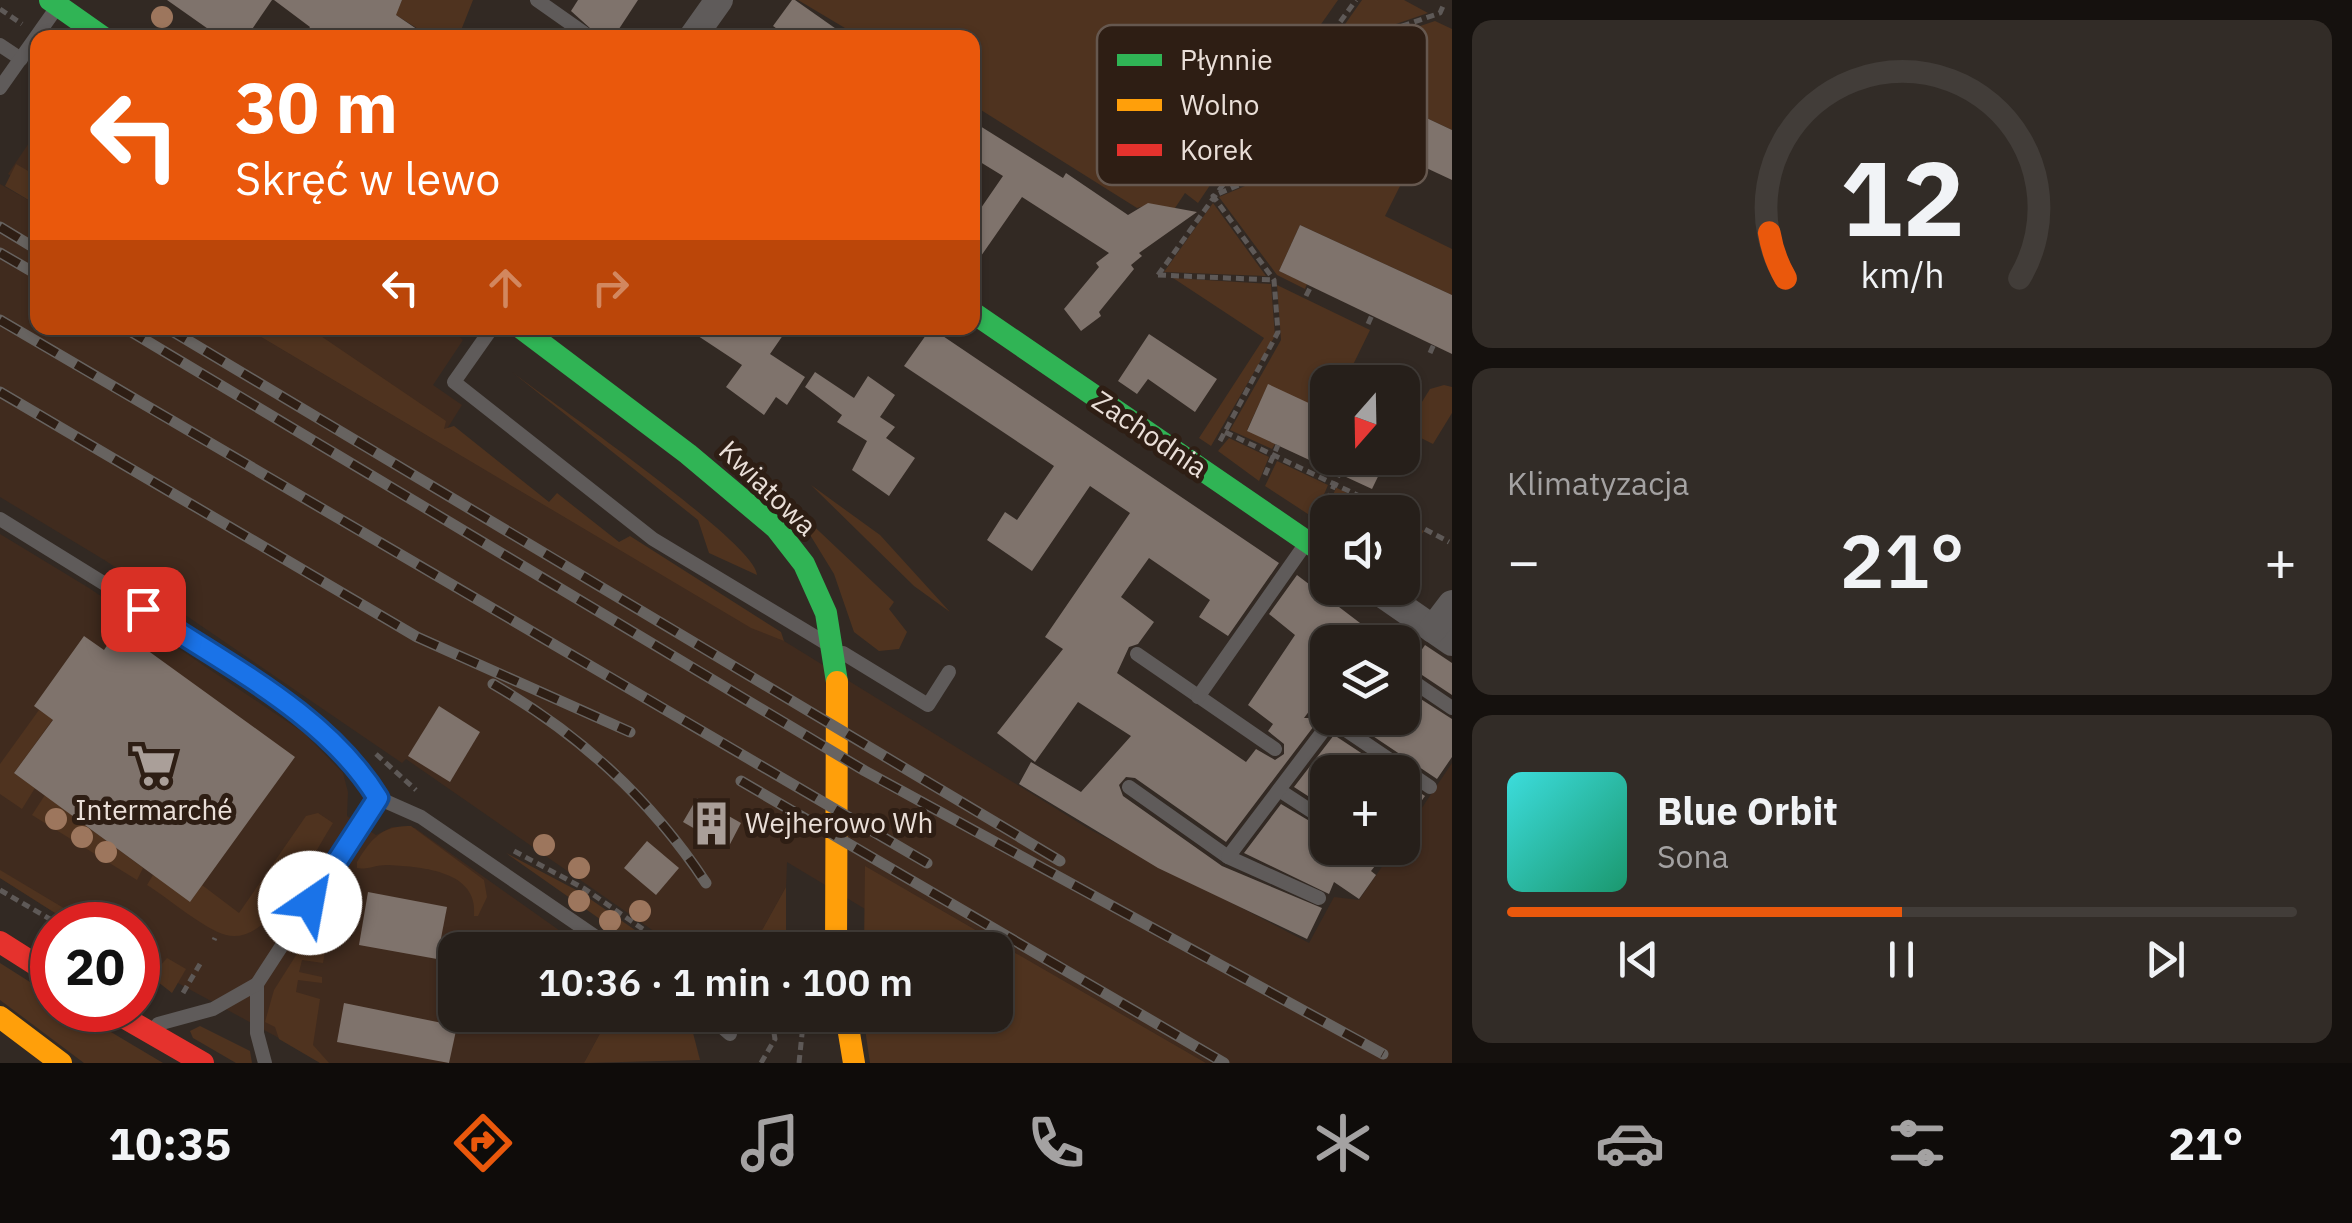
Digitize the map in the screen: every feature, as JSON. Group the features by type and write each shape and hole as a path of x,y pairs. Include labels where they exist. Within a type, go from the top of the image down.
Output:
{"street":[{"path":"698,30 719,0"},
{"path":"54,3 93,30"},
{"name":"Zachodnia","path":"980,317 1310,532"},
{"name":"Kwiatowa","path":"529,335 688,454 776,528 804,564 826,613 837,667 836,932"},
{"path":"1399,605 1434,629 1452,604"},
{"path":"0,942 30,962"},
{"path":"0,1017 61,1063"},
{"path":"149,1032 203,1063"},
{"path":"831,1063 833,1032"},
{"path":"849,1032 854,1063"}],"lane":[{"path":"536,0 579,30"},
{"path":"38,30 54,3"},
{"path":"3,78 30,44"},
{"path":"0,45 21,59"},
{"path":"487,335 454,382 653,539 928,705 949,672"},
{"path":"0,519 98,579 318,728 356,764 378,798 421,817 589,932"},
{"path":"1198,697 1310,536"},
{"path":"1137,654 1274,748"},
{"path":"1420,686 1452,708"},
{"path":"1228,856 1320,735"},
{"path":"1355,735 1430,787"},
{"path":"1129,788 1228,856 1319,898"},
{"path":"1279,790 1310,810"},
{"path":"160,1024 213,1009 257,984 378,798"},
{"path":"257,984 257,1033 266,1063"}],"path":[{"path":"1337,25 1356,0"},
{"path":"1408,25 1440,14 1444,4"},
{"path":"1221,185 1158,274 1274,280"},
{"path":"1213,196 1239,185"},
{"path":"1212,455 1278,338 1274,280 1213,196"},
{"path":"1306,296 1311,286"},
{"path":"1368,324 1372,315"},
{"path":"1430,353 1434,344"},
{"path":"1225,432 1358,495"},
{"path":"1260,487 1278,445"},
{"path":"1330,495 1339,475"},
{"path":"1420,527 1449,542"},
{"path":"364,746 420,794"},
{"path":"506,848 586,890 647,932"},
{"path":"0,890 30,908"},
{"path":"183,992 200,964"},
{"path":"760,1063 774,1039 773,1032"},
{"path":"800,1063 803,1032"}],"shaded area":[{"path":"372,0 399,7 402,0 473,0 461,30 420,30"},
{"path":"798,0 1338,0 1320,25 1097,25 1097,183 980,109 980,30 848,30"},
{"path":"1362,0 1404,0 1428,13 1393,25 1344,25"},
{"path":"1435,21 1452,29 1452,130 1427,118 1427,25 1423,25"},
{"path":"29,143 30,144 30,188 8,174"},
{"path":"16,164 30,172 30,201 5,186"},
{"path":"0,184 30,201 30,335 258,335 750,627 771,633 1089,829 1309,943 1334,897 1359,900 1383,865 1420,865 1420,811 1452,763 1452,1063 1206,1063 1013,952 1013,932 979,932 866,867 865,909 787,862 786,887 761,932 655,932 406,759 402,763 106,561 0,497"},
{"path":"1100,185 1210,185 1198,203 1185,193 1169,217 1153,204 1137,208"},
{"path":"1247,185 1400,185 1385,216 1452,249 1452,295 1300,225 1279,271 1307,284 1305,289 1277,275 1219,197"},
{"path":"1213,203 1266,276 1164,272"},
{"path":"1173,278 1271,284 1275,336 1211,446 1199,438 1264,338"},
{"path":"1277,285 1370,330 1353,365 1310,365 1310,404 1268,385 1247,430 1275,444 1272,449 1230,430 1281,340"},
{"path":"258,335 319,335 446,421 444,429 454,426 549,502 557,493 619,542 630,536 781,632 784,641 751,628"},
{"path":"273,335 457,335 463,340 433,385 462,405 442,437"},
{"path":"512,372 689,504 748,558 757,575 709,553 698,520"},
{"path":"1452,387 1452,413 1433,444 1420,438 1420,405 1430,389"},
{"path":"1229,438 1269,457 1259,481 1218,451"},
{"path":"1277,461 1328,485 1324,495 1310,495 1310,515 1265,486"},
{"path":"811,485 880,535 950,612 914,586"},
{"path":"784,498 894,602 889,609 907,632 899,649 879,651 854,632 834,574 804,525 781,502"},
{"path":"0,534 89,588 304,733 343,773 348,792 347,816 376,835 392,827 415,828 562,932 438,932 438,1032 601,1032 584,1063 325,1063 160,974 160,902 38,902 0,878"},
{"path":"39,710 53,719 14,773 35,788 22,809 0,794 0,764"},
{"path":"45,795 143,868 137,880 32,815"},
{"path":"318,813 333,823 302,876 274,913 243,935 217,931 147,885 153,875 202,885 239,913 306,816"},
{"path":"411,826 484,880 487,897 478,916 474,916 468,889 446,874 403,866 357,868 362,854 378,835 392,828"},
{"path":"506,853 580,892 638,932 618,932"},
{"path":"865,866 979,932 864,932"},
{"path":"0,870 54,902 38,902 0,878"},
{"path":"786,887 786,932 761,932"},
{"path":"330,917 323,963 302,960 299,972 322,977 322,983 298,980 296,992 320,999 313,1045 329,1063 320,1063 279,1039 275,1027 265,1022 274,990 319,919"},
{"path":"1013,952 1206,1063 870,1063 865,1032 1013,1032"},
{"path":"167,958 186,969 172,993 160,983 160,966"},
{"path":"0,963 30,982 30,1022 0,1000"},
{"path":"200,1026 250,1051 252,1063 236,1063 193,1038 190,1031"},
{"path":"43,1032 111,1032 163,1063 84,1063"},
{"path":"601,1032 693,1032 700,1060 584,1063"}],"building":[{"path":"167,0 272,0 251,30 210,30"},
{"path":"274,0 402,0 396,15 418,30 308,30 310,27"},
{"path":"578,0 638,0 618,30 592,30 571,11"},
{"path":"795,0 838,30 779,30 773,26"},
{"path":"1427,118 1452,130 1452,180 1427,168"},
{"path":"980,126 1063,178 1066,173 1128,215 1148,203 1197,212 1139,253 1142,256 1131,265 1134,269 1099,312 1101,316 1081,331 1064,309 1099,267 1096,263 1109,253 1022,197 980,257 980,209 1003,176 980,162"},
{"path":"1300,225 1452,295 1452,354 1279,271"},
{"path":"1149,334 1217,379 1195,412 1148,379 1137,394 1118,381"},
{"path":"697,335 783,335 770,354 805,377 787,405 776,397 764,415 726,387 742,365"},
{"path":"926,335 941,335 1279,563 1228,636 1199,617 1210,600 1149,558 1121,597 1154,622 1138,644 1129,647 1117,673 1246,762 1256,749 1275,760 1284,754 1284,744 1268,731 1273,724 1248,705 1295,635 1269,614 1297,575 1310,585 1310,605 1336,605 1363,625 1310,625 1310,710 1304,718 1310,718 1310,731 1226,842 1135,778 1126,777 1119,785 1123,796 1222,866 1322,908 1307,939 1158,868 1019,784 1031,762 1081,792 1131,736 1078,702 1035,762 997,733 1063,649 1045,637 1130,513 1090,486 1032,571 987,540 1005,512 1017,520 1054,466 904,366"},
{"path":"815,372 854,398 868,376 895,395 880,417 895,427 886,438 915,458 889,496 852,470 867,441 837,422 842,415 805,387"},
{"path":"1268,384 1310,404 1310,460 1247,431"},
{"path":"1342,475 1379,475 1372,489"},
{"name":"Intermarché","path":"118,629 295,757 190,902 14,773 53,720 34,706 84,636 104,650"},
{"path":"1425,645 1452,663 1452,695 1420,674 1420,652"},
{"path":"1420,699 1452,719 1452,757 1437,779 1420,768 1420,755 1401,755 1371,735 1420,735"},
{"path":"439,706 480,732 450,782 408,756"},
{"path":"1334,735 1364,755 1319,755"},
{"path":"1310,766 1310,797 1294,787"},
{"name":"Wejherowo Wh","path":"697,798 741,823 728,848 683,822"},
{"path":"1281,804 1310,821 1310,865 1373,865 1371,871 1376,875 1359,899 1334,882 1329,894 1244,853"},
{"path":"647,841 679,868 656,895 624,868"},
{"path":"368,892 447,907 442,932 438,932 437,959 359,945"},
{"path":"344,1003 438,1022 438,1032 456,1032 449,1063 337,1042"}],"railway":[{"path":"0,227 30,245"},
{"path":"0,253 30,270"},
{"path":"0,320 927,863"},
{"path":"137,335 865,771 1383,1054"},
{"path":"179,335 1060,861"},
{"path":"0,392 417,637 630,732"},
{"path":"493,684 555,725 611,771 661,823 706,883"},
{"path":"741,781 1224,1063"}],"traffic: fast":[{"path":"50,0 93,30"},
{"path":"980,317 1310,544"},
{"path":"530,335 688,454 776,528 804,564 826,613 837,682"}],"traffic: slow":[{"path":"836,932 837,682"},
{"path":"0,1017 61,1063"},
{"path":"849,1032 854,1063"}],"traffic: jam":[{"path":"0,942 30,961"},
{"path":"149,1032 203,1063"}],"place":[{"name":"Intermarché","path":"154,765"},
{"name":"Wejherowo Wh","path":"712,823"}],"route":[{"path":"143,609 318,728 356,764 378,798 310,903"}]}
